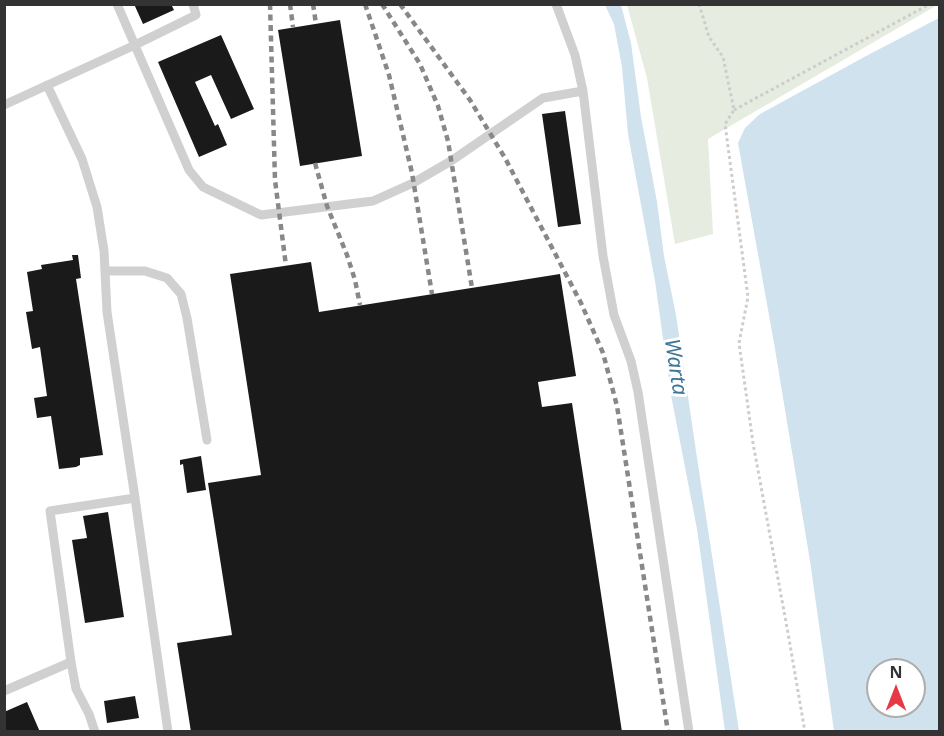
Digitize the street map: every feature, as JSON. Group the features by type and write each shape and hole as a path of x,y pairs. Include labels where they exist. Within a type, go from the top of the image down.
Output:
{"lane":[{"path":"117,4 189,170 203,187 261,215 373,201 413,183 451,161 543,98 583,91"},
{"path":"4,105 196,15 193,4"},
{"path":"556,4 575,55 583,91 603,256 614,315 631,361 638,392 689,732"},
{"path":"47,85 82,159 97,207 104,251 107,312 168,732"},
{"path":"105,271 145,271 167,278 181,294 207,440"},
{"path":"95,732 76,688 70,662 50,511 135,498"},
{"path":"4,691 70,662"}],"path":[{"path":"699,4 708,37 723,57 734,110"},
{"path":"805,732 753,443 739,343 748,297 725,124 734,110 930,4"}],"shaded area":[{"path":"939,4 708,139 713,234 675,244 647,78 627,5"}],"water":[{"name":"Warta","path":"605,5 621,5 631,43 641,117 676,315 739,731 725,731 697,529 671,395 655,281 628,134 622,67 614,24"},
{"path":"939,18 939,731 834,731 810,561 738,143 745,128 760,114"}],"building":[{"path":"134,4 171,4 174,10 143,24"},
{"path":"340,20 362,156 300,166 278,30"},
{"path":"221,35 254,109 231,119 211,75 195,82 215,126 218,124 227,145 199,157 158,62"},
{"path":"565,111 581,224 558,227 542,114"},
{"path":"72,255 78,255 81,278 76,279 103,455 80,458 80,465 59,469 51,416 37,418 34,398 47,396 40,347 32,349 26,312 33,311 27,272 42,269 41,265 73,260"},
{"path":"311,262 319,312 560,274 576,376 538,382 542,407 572,403 622,732 191,732 177,643 232,635 208,483 261,475 230,274"},
{"path":"201,456 206,490 187,493 183,464 180,465 180,460"},
{"path":"108,512 124,617 85,623 72,540 87,538 83,516"},
{"path":"135,696 139,718 107,723 104,701"},
{"path":"27,702 40,732 4,732 4,712"}],"railway":[{"path":"270,4 275,180 286,266"},
{"path":"290,4 293,27"},
{"path":"313,4 316,24"},
{"path":"365,4 389,75 412,173 432,294"},
{"path":"382,4 420,64 438,106 448,141 472,288"},
{"path":"400,4 470,100 505,158 581,303 603,353 617,406 668,732"},
{"path":"315,163 327,206 355,280 360,305"}]}
